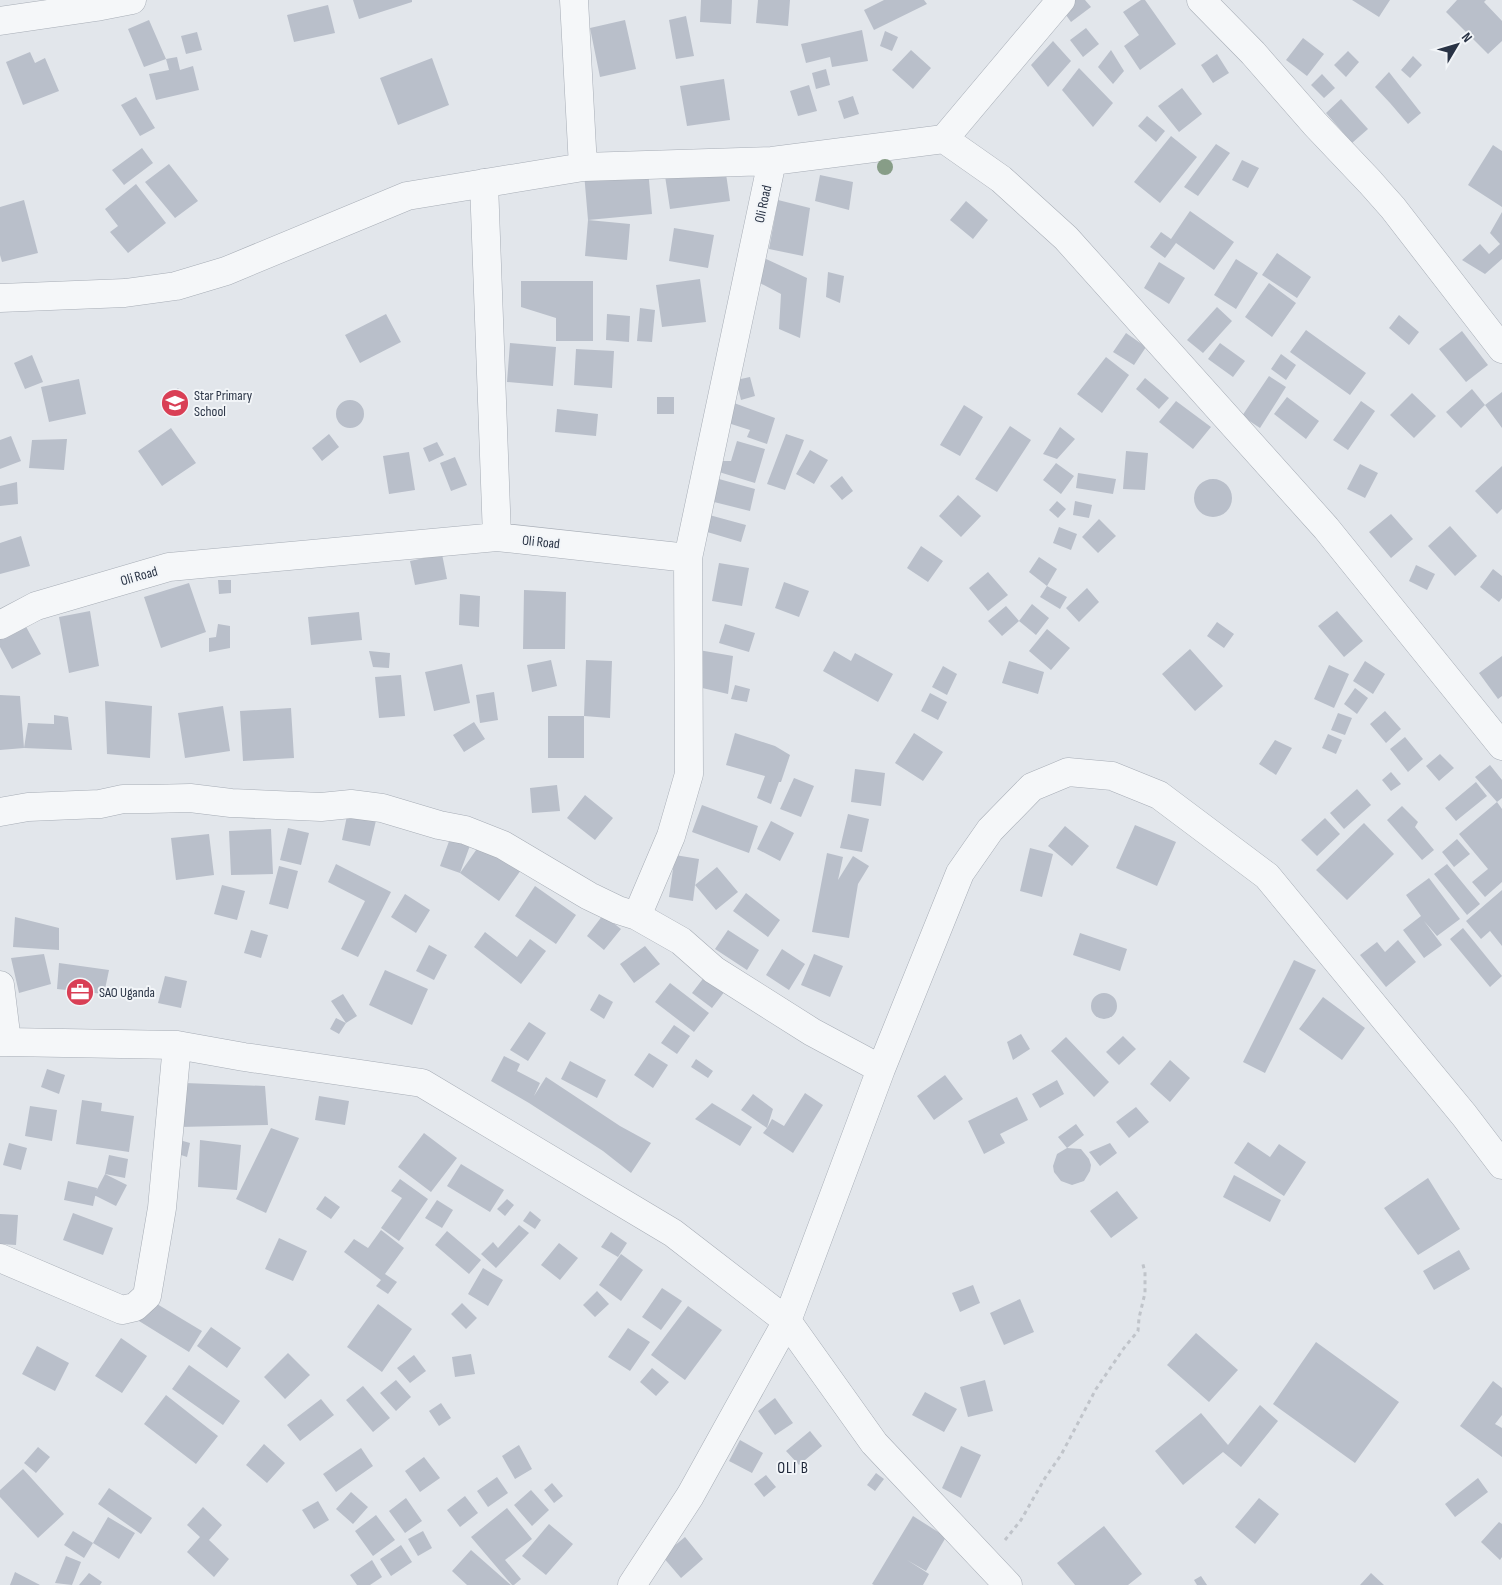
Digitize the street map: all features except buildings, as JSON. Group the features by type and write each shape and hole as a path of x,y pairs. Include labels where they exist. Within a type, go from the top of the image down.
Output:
{"street":[{"path":"0,22 96,8 132,0"},
{"path":"574,0 583,167"},
{"path":"944,139 1061,0"},
{"path":"1201,0 1253,53 1315,124 1376,188 1502,349"},
{"path":"0,298 125,293 176,286 226,271 407,196 484,183 583,167 772,161 944,139 1001,179 1066,238 1326,528 1502,746"},
{"name":"Oli Road","path":"0,625 36,606 170,567 497,537 688,558 772,161"},
{"path":"484,183 497,537"},
{"path":"637,916 671,836 689,774 688,558"},
{"path":"632,1585 690,1496 787,1322 882,1069 960,873 990,830 1032,787 1068,772 1112,776 1159,795 1267,876 1464,1115 1502,1166"},
{"path":"0,812 28,807 100,804 123,799 190,798 212,802 253,805 321,807 351,804 382,808 439,825 465,830 481,835 589,896 618,910 637,916 681,941 714,970 812,1032 882,1069"},
{"path":"0,985 3,1042 177,1046 422,1083 673,1233 787,1322 874,1443 1008,1585"},
{"path":"0,1258 122,1310 135,1307 147,1296 162,1208 177,1046"}],"path":[{"path":"1006,1549 1005,1540 1021,1520 1045,1478 1061,1456 1096,1389 1138,1331 1138,1318 1145,1293 1145,1272 1142,1262"}],"place":[{"name":"Star Primary School","path":"175,403"},
{"name":"SAO Uganda","path":"80,992"}],"district":[{"name":"OLI B","path":"793,1468"}]}
